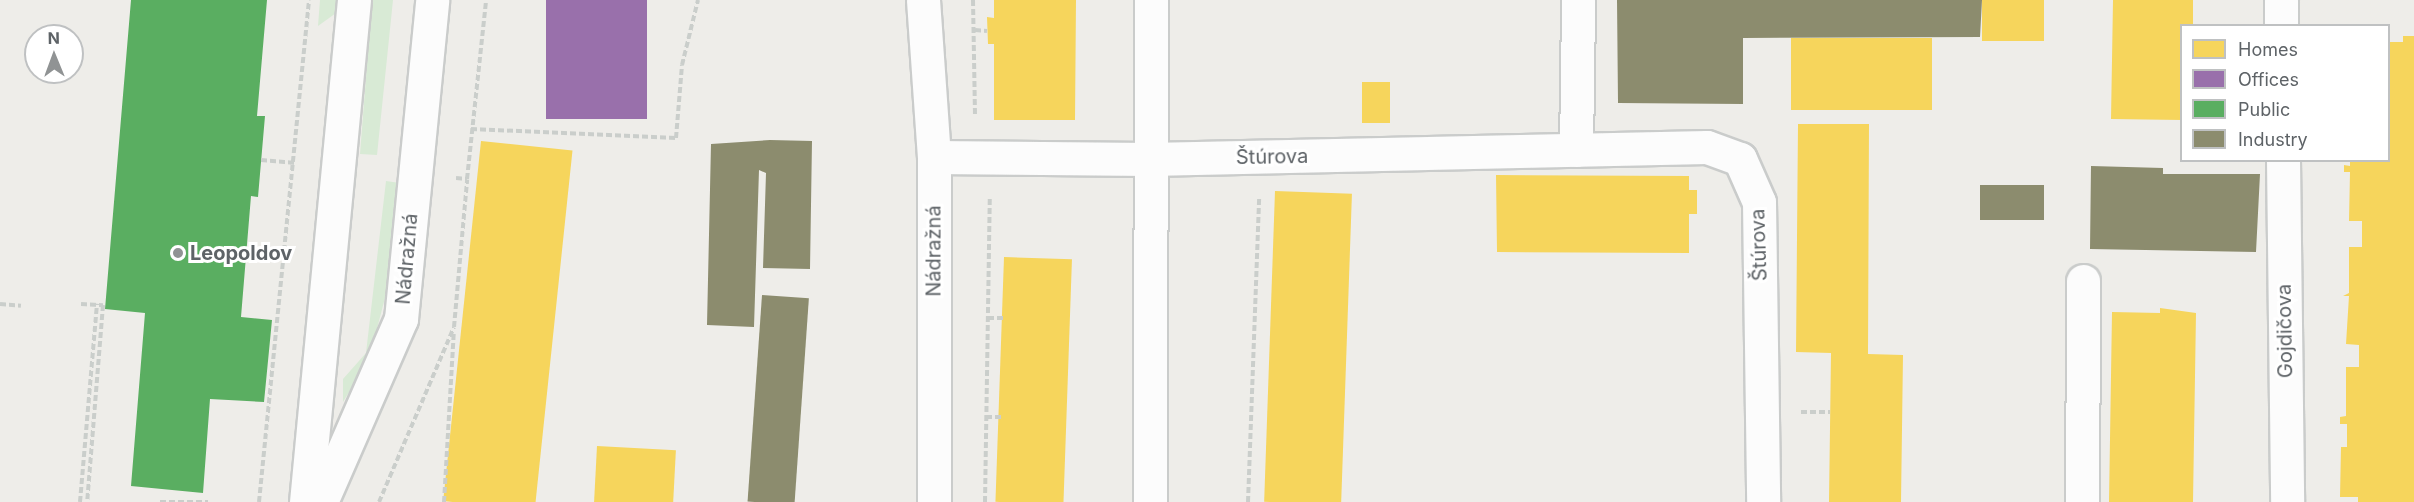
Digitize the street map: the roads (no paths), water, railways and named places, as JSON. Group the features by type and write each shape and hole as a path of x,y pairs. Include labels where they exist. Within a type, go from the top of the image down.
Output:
{"street":[{"path":"306,502 354,0"},
{"name":"Nádražná","path":"321,502 401,319 432,0"},
{"name":"Nádražná","path":"923,0 933,157 934,502"},
{"path":"1150,502 1151,0"},
{"path":"1576,150 1578,0"},
{"path":"2281,0 2281,24"},
{"name":"Štúrova","path":"933,157 1149,159 1707,147 1740,159 1759,202 1762,502"},
{"name":"Gojdičova","path":"2283,162 2287,502"},
{"path":"2082,502 2083,281"}],"place":[{"name":"Leopoldov","path":"178,253"}]}
